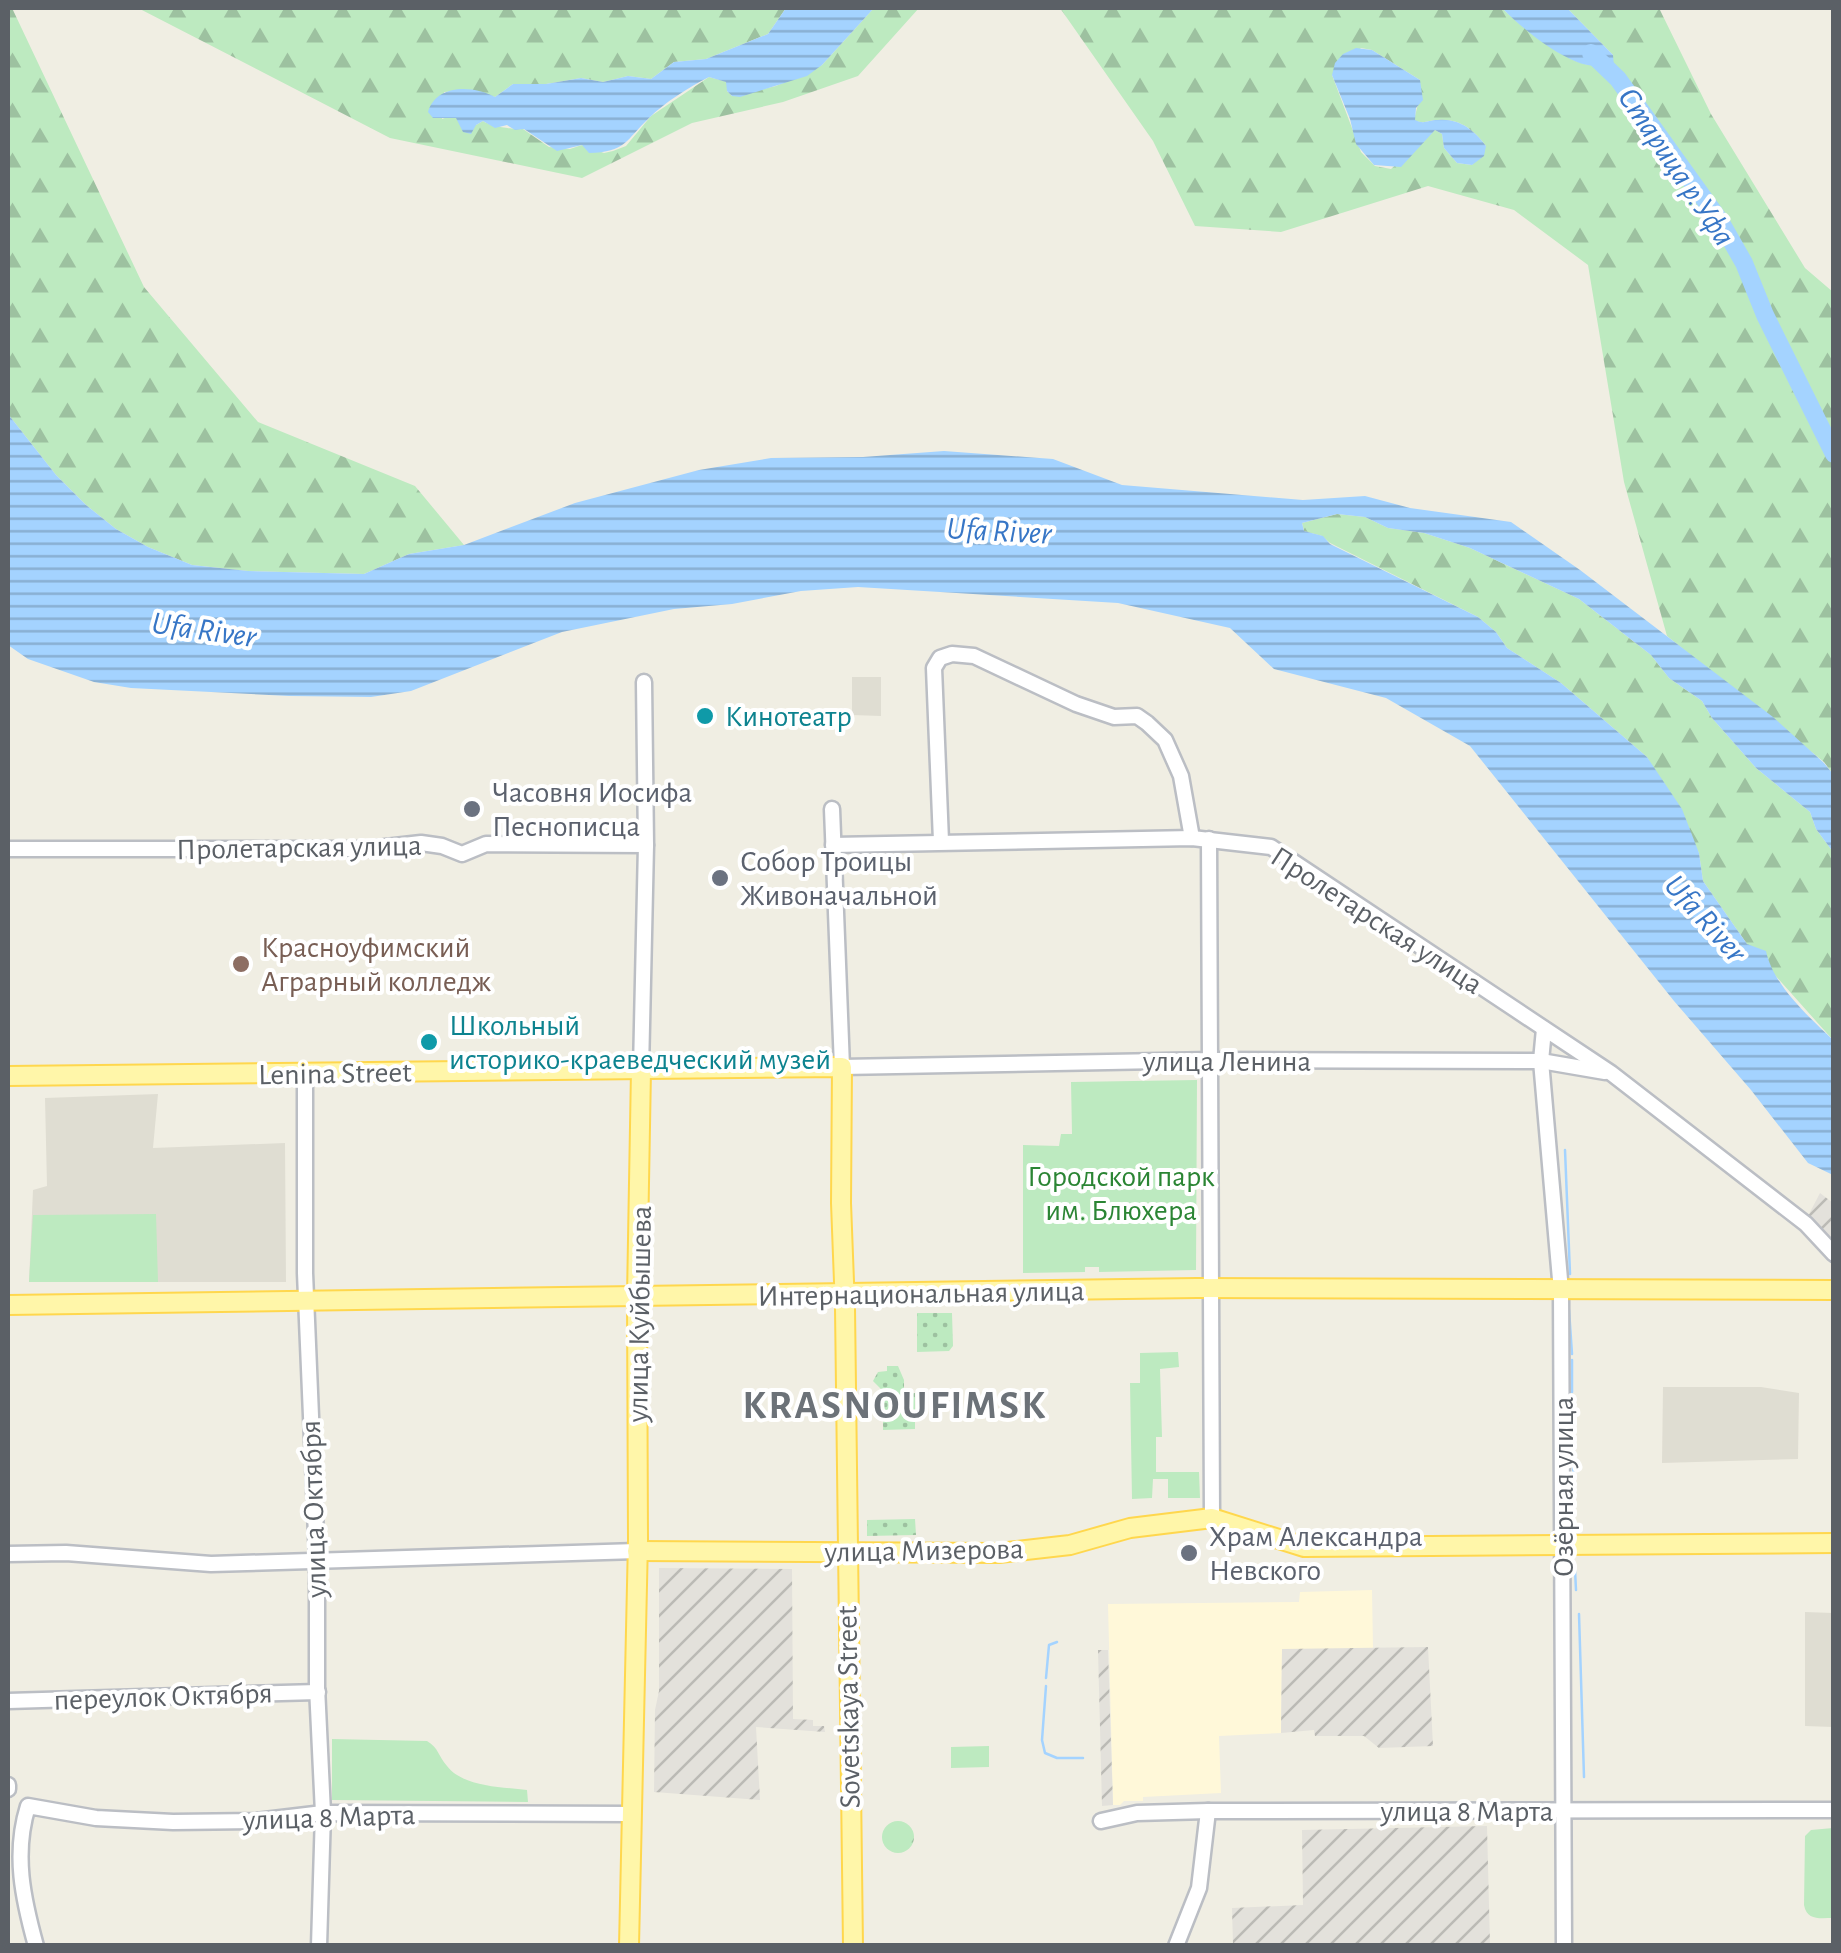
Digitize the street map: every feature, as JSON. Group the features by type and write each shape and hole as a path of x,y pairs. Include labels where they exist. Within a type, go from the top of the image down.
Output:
{"main road":[{"name":"Lenina Street","path":"8,1076 842,1067"},
{"name":"Sovetskaya Street","path":"842,1067 840,1203 853,1946"},
{"name":"улица Куйбышева","path":"629,1946 641,1070"},
{"name":"Интернациональная улица","path":"8,1305 1212,1289 1834,1290"},
{"name":"улица Мизерова","path":"637,1551 999,1553 1070,1545 1130,1528 1212,1518 1304,1547 1834,1543"}],"street":[{"path":"941,840 934,668 944,656 974,656 1076,704 1114,717 1137,716 1147,723 1165,740 1181,776 1192,838"},
{"name":"улица Куйбышева","path":"641,1070 646,846 644,682"},
{"name":"Sovetskaya Street","path":"832,809 842,1067"},
{"name":"Пролетарская улица","path":"833,845 1192,838 1271,847 1611,1073 1806,1224 1834,1254"},
{"path":"1210,839 1212,1518"},
{"name":"Пролетарская улица","path":"8,848 368,849 421,843 462,854 486,844 646,846"},
{"name":"Озёрная улица","path":"1544,1029 1541,1061 1561,1291 1564,1946"},
{"name":"улица Ленина","path":"842,1067 1213,1060 1541,1061 1611,1073"},
{"name":"улица Октября","path":"305,1073 307,1301 323,1814 318,1946"},
{"name":"улица Мизерова","path":"8,1554 66,1553 212,1564 637,1551"},
{"name":"переулок Октября","path":"8,1701 318,1692"},
{"name":"улица 8 Марта","path":"36,1946 20,1874 20,1840 28,1806 96,1818 173,1822 256,1821 323,1814 631,1814"},
{"name":"улица 8 Марта","path":"1100,1821 1137,1813 1208,1811 1834,1810"},
{"path":"1176,1946 1199,1888 1208,1811"}],"shaded area":[{"path":"852,677 881,677 881,716 852,715"},
{"path":"158,1094 153,1148 285,1143 286,1282 29,1282 33,1190 47,1186 45,1098"},
{"path":"1820,1193 1833,1203 1833,1244 1808,1216"},
{"path":"1663,1387 1761,1387 1799,1393 1798,1459 1662,1463"},
{"path":"659,1568 792,1569 793,1719 813,1720 813,1726 824,1726 825,1732 756,1727 760,1800 654,1792"},
{"path":"1372,1590 1373,1649 1282,1649 1281,1733 1219,1736 1221,1793 1143,1797 1143,1801 1113,1805 1108,1604 1299,1602 1300,1592"},
{"path":"1805,1612 1833,1613 1833,1727 1805,1726"},
{"path":"1428,1647 1433,1746 1379,1748 1364,1736 1315,1736 1314,1730 1281,1733 1282,1649"},
{"path":"1098,1650 1108,1650 1113,1805 1102,1806"},
{"path":"1487,1826 1490,1945 1233,1945 1232,1908 1303,1905 1302,1830"}],"green space":[{"path":"8,8 12,8 144,287 258,422 415,486 464,545 409,554 364,574 248,571 192,565 116,529 56,475 8,414"},
{"path":"138,8 786,8 768,34 706,59 674,62 651,79 628,76 603,82 581,78 513,84 495,97 472,90 444,92 442,119 450,116 476,125 483,121 523,129 549,147 570,149 582,145 604,153 626,146 651,116 709,77 727,82 727,91 732,96 776,86 822,65 874,8 919,8 858,76 783,102 692,123 582,178 390,138"},
{"path":"1060,8 1502,8 1548,45 1590,65 1600,64 1613,55 1567,8 1659,8 1711,114 1805,268 1833,292 1833,774 1824,762 1667,636 1624,482 1588,265 1514,210 1428,186 1281,232 1195,226 1153,141","holes":["1361,48 1372,50 1420,80 1414,120 1453,121 1481,140 1486,146 1472,165 1457,163 1444,148 1442,134 1435,130 1391,169 1375,166 1361,152 1332,75"]},
{"path":"1337,514 1365,517 1388,528 1424,533 1470,548 1579,599 1651,655 1669,678 1702,701 1756,768 1810,812 1816,829 1833,852 1833,1040 1747,944 1703,881 1699,853 1647,757 1561,683 1507,648 1478,617 1322,536 1304,531 1302,523"},
{"name":"Городской парк им. Блюхера","path":"1197,1080 1196,1270 1099,1272 1099,1267 1085,1267 1085,1272 1023,1273 1023,1145 1059,1146 1061,1134 1072,1134 1071,1082"},
{"path":"156,1214 158,1282 29,1282 33,1215"},
{"path":"917,1313 952,1313 953,1346 949,1351 917,1352"},
{"path":"1178,1352 1179,1367 1160,1369 1162,1437 1156,1437 1156,1472 1199,1472 1200,1498 1168,1498 1168,1479 1153,1479 1152,1498 1132,1499 1130,1383 1140,1383 1140,1353"},
{"path":"887,1366 898,1366 904,1394 915,1393 915,1429 883,1430 883,1391 873,1381 878,1372 887,1371"},
{"path":"915,1519 916,1535 867,1536 867,1520"},
{"path":"332,1739 427,1741 454,1773 484,1785 527,1790 528,1802 332,1800"},
{"path":"989,1746 989,1767 951,1768 951,1747"},
{"path":"898,1821 909,1826 914,1837 909,1848 898,1853 887,1848 882,1837 887,1826"},
{"path":"1833,1828 1833,1918 1815,1918 1804,1905 1805,1836 1811,1830"}],"water":[{"path":"786,8 874,8 807,76 740,97 727,91 726,82 709,77 669,101 624,144 611,150 589,153 582,145 557,151 524,129 515,130 507,125 495,128 483,121 471,134 463,132 456,118 433,118 428,112 439,96 456,90 476,90 495,97 513,84 581,78 603,82 628,76 651,79 674,62 706,59 768,34"},
{"path":"1502,8 1567,8 1613,55 1614,67 1609,70 1567,57"},
{"path":"1356,48 1372,50 1420,80 1423,100 1416,108 1415,120 1446,120 1465,126 1486,146 1484,156 1472,165 1457,163 1444,148 1442,134 1435,130 1401,167 1374,165 1356,144 1332,75 1343,54"},
{"name":"Ufa River","path":"8,414 56,475 116,529 192,565 248,571 364,574 409,554 464,545 575,503 699,470 771,458 944,451 1053,459 1122,485 1303,500 1365,496 1410,508 1511,522 1773,717 1824,763 1833,774 1833,852 1816,829 1810,812 1756,768 1702,701 1669,678 1651,655 1579,599 1470,548 1424,533 1388,528 1365,517 1337,514 1302,523 1304,531 1323,536 1330,544 1478,617 1507,648 1561,683 1647,757 1682,809 1699,853 1703,881 1747,944 1766,951 1784,988 1833,1040 1833,1175 1808,1163 1470,746 1386,698 1274,669 1230,628 1118,603 858,587 674,609 562,632 411,691 371,697 131,688 94,682 28,659 8,645"}],"waterway":[{"name":"Старица р.Уфа","path":"1591,53 1618,79 1720,221 1744,263 1765,315 1834,454"},
{"path":"1565,1150 1570,1274"},
{"path":"1569,1310 1572,1354"},
{"path":"1572,1360 1572,1392"},
{"path":"1572,1396 1573,1440"},
{"path":"1573,1448 1574,1516"},
{"path":"1575,1570 1576,1590"},
{"path":"1579,1614 1584,1777"},
{"path":"1046,1678 1049,1645 1057,1642"},
{"path":"1046,1686 1042,1740 1045,1753 1057,1758 1083,1758"}],"place":[{"name":"Кинотеатр","path":"705,716"},
{"name":"Часовня Иосифа Песнописца","path":"472,809"},
{"name":"Собор Троицы Живоначальной","path":"720,878"},
{"name":"Красноуфимский Аграрный колледж","path":"241,964"},
{"name":"Школьный историко-краеведческий музей","path":"429,1042"},
{"name":"Храм Александра Невского","path":"1189,1553"}],"district":[{"name":"KRASNOUFIMSK","path":"895,1404"}]}
